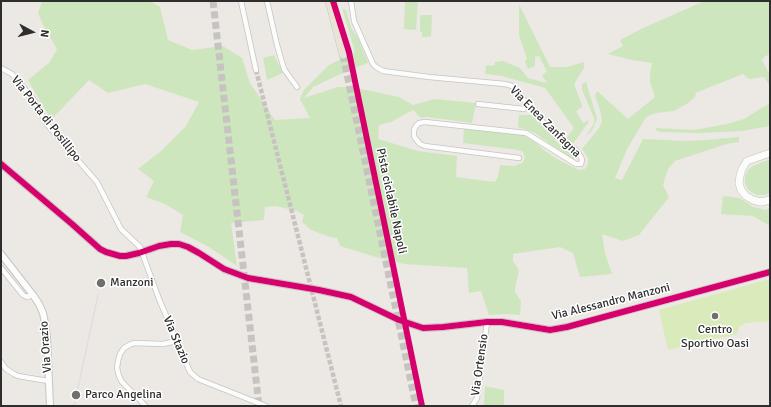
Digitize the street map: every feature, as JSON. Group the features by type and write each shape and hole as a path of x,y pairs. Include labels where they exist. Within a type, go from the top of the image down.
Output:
{"main road":[{"path":"329,1 343,55"},
{"path":"770,153 747,161 742,169 739,183 741,190 746,196 760,202 770,200"}],"street":[{"path":"241,1 256,70"},
{"path":"267,1 284,68 297,87"},
{"name":"Via Enea Zanfagna","path":"351,1 354,21 373,64 379,69 383,71 512,86 527,105 556,136 576,150 582,157 582,160 581,164 576,164 526,134 425,122 420,122 417,124 414,133 415,138 420,144 425,146 519,158"},
{"name":"Via Porta di Posillipo","path":"1,68 12,74 34,100 47,124 97,182 122,229 140,247 141,252"},
{"path":"478,104 524,109 527,105"},
{"name":"Via Alessandro Manzoni","path":"1,164 100,249 106,252 126,256 159,246 179,244 188,247 224,269 248,278 319,290 351,298 399,320 423,328 502,322 550,330 567,327 770,272"},
{"name":"Via Stazio","path":"141,252 189,370 195,377 266,406"},
{"name":"Via Orazio","path":"1,254 39,304 45,323 47,336 50,406"},
{"path":"1,268 23,295 28,297 33,295"},
{"name":"Via Ortensio","path":"472,406 477,398 487,322"},
{"path":"145,406 118,376 117,368 120,354 124,348 135,343 163,344 176,341"},
{"path":"1,362 6,369 18,376 48,381"}],"green space":[{"path":"42,1 150,1 160,7 168,40 192,50 223,46 242,58 250,83 275,120 310,118 300,99 304,90 329,65 355,52 342,8 346,10 351,28 358,38 368,63 313,87 304,98 338,87 352,87 399,97 413,105 434,99 476,103 472,123 427,117 421,118 413,110 391,122 379,125 378,139 418,151 457,156 456,177 495,182 498,177 500,165 514,166 522,163 525,157 523,152 518,150 463,143 464,127 526,134 557,159 579,170 585,169 588,164 588,158 582,149 599,128 602,121 595,96 597,91 628,119 655,97 650,82 652,63 608,54 623,46 620,40 702,2 770,1 770,54 762,60 770,75 770,86 764,77 749,79 743,74 695,93 696,96 688,103 674,111 656,113 646,117 627,149 615,178 622,180 643,139 686,141 739,137 739,142 727,144 675,161 668,169 663,185 669,197 639,235 623,241 602,234 605,253 612,274 580,277 573,253 560,247 513,254 513,261 519,270 515,292 521,301 520,315 489,315 481,291 469,293 467,268 404,264 340,246 337,238 311,230 302,222 304,215 297,211 276,206 265,207 264,220 231,223 237,266 209,247 180,232 183,215 165,204 146,197 154,181 138,169 160,152 186,126 199,102 145,84 108,93 89,80 51,120 28,80 50,62 57,49 38,13"},
{"path":"405,1 418,1 416,30 404,29"},
{"path":"519,4 550,67 567,67 584,62 584,68 574,84 582,105 582,107 576,111 583,123 589,120 572,145 565,140 574,128 545,88 502,76 485,74 486,65 494,66 495,62 503,61 520,68 528,78 547,83 542,75 547,72 539,56 535,57 535,66 528,69 525,62 527,59 519,35"},
{"path":"420,15 432,15 431,37 422,37 422,32 420,32"},
{"path":"274,55 283,73 267,80 263,58"},
{"path":"586,82 597,118 593,129 585,138 594,123 594,118 582,90 582,84"},
{"path":"770,103 770,126 742,131 700,133 660,132 656,130 656,128 694,130 727,124 744,119"},
{"path":"519,115 531,115 559,144 576,157 574,160 535,133 518,127"},
{"path":"770,159 770,193 757,195 747,188 745,176 748,170 753,166"},
{"path":"723,196 740,198 753,207 766,210 770,208 770,226 753,216 721,214"},
{"name":"Centro Sportivo Oasi","path":"770,279 770,321 746,323 739,327 737,334 668,350 659,310"},
{"path":"485,386 504,390 504,406 484,406"}],"tunnel":[{"path":"213,1 259,406"},
{"path":"343,55 416,406"},
{"path":"256,70 341,406"}],"railway":[{"path":"74,406 98,295"}],"cycle path":[{"name":"Pista ciclabile Napoli","path":"333,1 349,52 422,406"},
{"path":"1,164 100,249 106,252 126,256 159,246 179,244 199,253 224,269 248,278 351,297 399,320 423,328 502,322 550,330 567,327 770,272"}],"place":[{"name":"Manzoni","path":"101,283"},
{"name":"Centro Sportivo Oasi","path":"715,316"},
{"name":"Parco Angelina","path":"76,395"}]}
